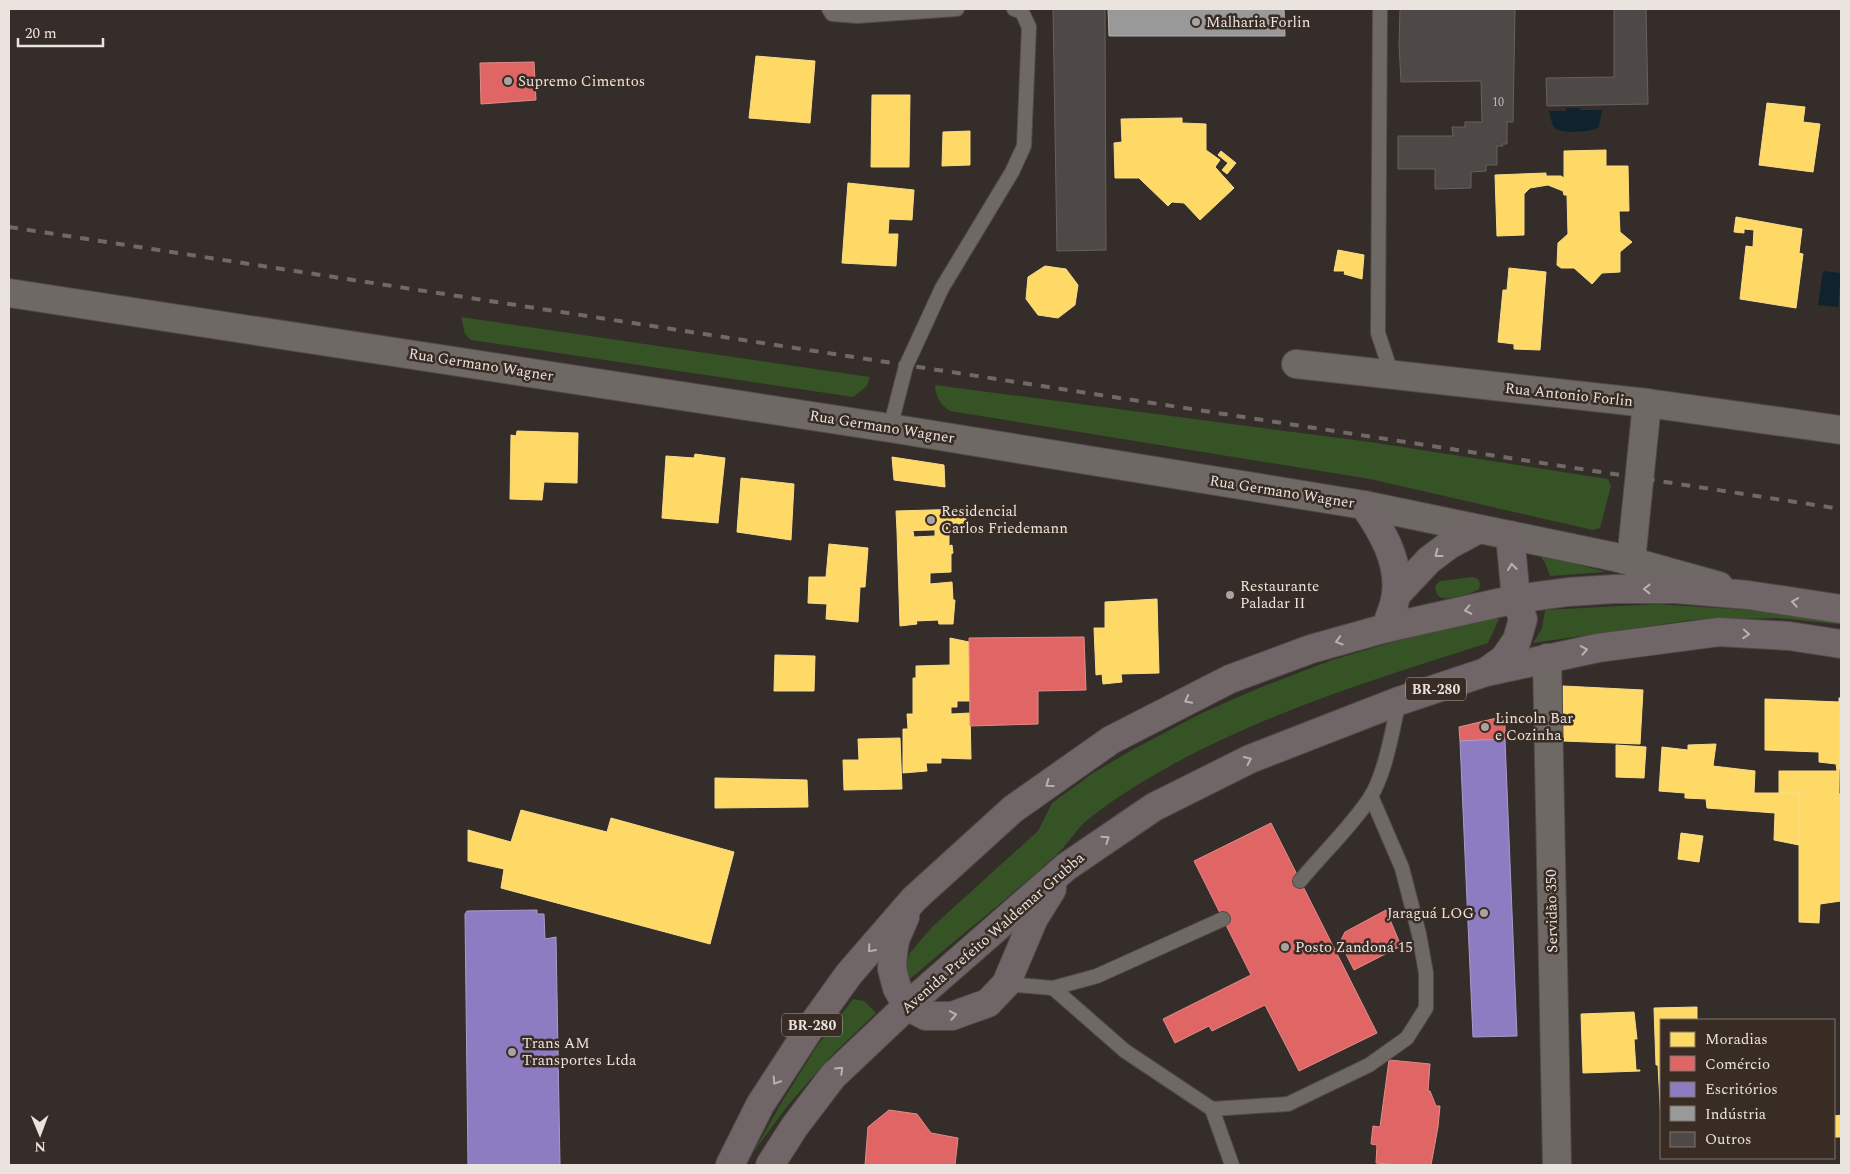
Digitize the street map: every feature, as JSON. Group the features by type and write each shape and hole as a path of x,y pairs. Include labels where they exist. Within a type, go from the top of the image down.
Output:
{"highway":[{"path":"1364,505 1379,526 1390,550 1396,574 1396,595 1386,628"},
{"path":"1396,595 1429,560 1449,545 1479,529"},
{"path":"1486,672 1504,659 1516,640 1523,619 1516,599 1510,535"},
{"name":"BR-280","path":"730,1165 760,1105 808,1031 849,974 914,899 1014,809 1111,740 1230,679 1311,650 1386,628 1516,599 1568,592 1614,589 1676,589 1748,595 1841,609"},
{"name":"Avenida Prefeito Waldemar Grubba","path":"770,1165 795,1126 833,1076 907,1006 1066,867 1154,807 1250,759 1399,701 1486,672 1547,658 1633,642 1719,632 1789,636 1841,644"},
{"path":"914,899 895,940 892,969 896,988 907,1006 926,1016 952,1016 988,1003 1006,984 1034,918 1066,867"}],"street":[{"name":"Rua Germano Wagner","path":"9,293 890,428 1364,505 1631,561 1748,595"},
{"name":"Rua Antonio Forlin","path":"1296,364 1647,403 1841,430"},
{"path":"1631,561 1647,403"},
{"name":"Servidão 350","path":"1547,658 1557,1165"}],"lane":[{"path":"829,9 832,14 857,16 957,9"},
{"path":"890,428 906,366 942,288 1012,172 1024,146 1029,27 1022,12 1014,9"},
{"path":"1380,9 1378,334 1392,375"},
{"path":"1300,881 1324,852 1346,830 1371,796 1385,761 1399,701"},
{"path":"1212,1109 1288,1104 1369,1065 1407,1038 1426,1008 1426,973 1419,934 1402,868 1371,796"},
{"path":"1006,984 1053,988 1097,976 1223,919"},
{"path":"1053,988 1125,1051 1212,1109 1232,1165"}],"green space":[{"path":"461,317 870,377 867,386 853,397 471,340 465,334"},
{"path":"935,385 1370,442 1608,479 1611,486 1600,528 1593,530 1370,479 950,411 939,400"},
{"path":"1539,554 1606,572 1550,576"},
{"path":"1473,577 1478,579 1480,584 1479,589 1476,591 1448,598 1440,597 1437,594 1435,586 1440,581"},
{"path":"1657,604 1777,612 1838,620 1837,624 1777,618 1692,620 1533,643 1542,628 1545,610"},
{"path":"1496,618 1499,619 1488,643 1391,674 1295,708 1202,749 1157,773 1114,800 1087,820 1060,851 1038,871 910,979 906,970 909,954 932,927 1038,831 1052,803 1093,773 1202,713 1259,688 1332,660 1393,642"},
{"path":"853,999 864,1001 876,1013 831,1056 790,1103 754,1151 817,1046"}],"water":[{"path":"1566,108 1602,110 1599,127 1576,132 1557,130 1553,125 1549,111 1566,111"},
{"path":"1823,271 1841,273 1838,307 1818,305"}],"building: Moradias":[{"path":"756,56 815,61 810,123 749,118"},
{"path":"872,95 910,95 909,167 871,167"},
{"path":"1767,103 1805,107 1803,122 1820,124 1813,172 1759,165"},
{"path":"1182,118 1182,123 1206,124 1206,150 1220,160 1215,167 1234,188 1200,220 1184,203 1172,202 1168,206 1139,178 1115,178 1114,143 1122,142 1121,119"},
{"path":"970,131 970,165 942,166 943,132"},
{"path":"1606,150 1606,166 1628,166 1629,211 1619,211 1620,232 1632,242 1620,252 1620,272 1602,273 1592,284 1574,268 1561,268 1557,265 1558,243 1568,234 1567,195 1564,195 1563,191 1548,185 1530,188 1524,194 1524,235 1497,236 1495,175 1546,173 1546,176 1561,176 1564,178 1564,151"},
{"path":"1221,151 1236,163 1227,174 1222,170 1228,163 1218,155"},
{"path":"848,183 914,190 912,220 889,219 888,234 898,234 896,266 842,263"},
{"path":"1736,217 1802,229 1799,253 1803,254 1796,308 1740,299 1746,246 1753,247 1754,230 1744,229 1744,233 1734,232"},
{"path":"1338,250 1364,255 1362,279 1344,274 1345,271 1334,271"},
{"path":"1045,266 1066,269 1078,285 1075,305 1058,318 1038,315 1026,299 1028,277"},
{"path":"1509,268 1546,272 1540,350 1514,349 1514,344 1498,342 1503,290 1507,290"},
{"path":"517,431 578,433 577,483 544,482 542,500 510,499 511,435 516,436"},
{"path":"695,454 725,458 718,523 662,518 666,456 694,458"},
{"path":"892,457 944,465 945,487 894,480"},
{"path":"741,478 794,484 791,540 737,532"},
{"name":"Residencial Carlos Friedemann","path":"966,509 966,529 897,531 896,511"},
{"path":"949,529 949,546 952,545 953,553 951,554 951,572 930,573 930,584 952,582 953,600 955,600 953,624 939,624 938,620 916,621 917,624 900,626 897,531 913,531 914,537 935,536 935,530"},
{"path":"829,544 868,548 865,587 860,587 858,622 826,619 827,604 808,603 809,577 826,577"},
{"path":"1157,599 1159,673 1121,674 1122,682 1103,684 1102,674 1096,675 1094,628 1105,628 1105,602"},
{"path":"950,638 969,642 970,701 957,701 957,707 951,707 951,714 970,713 971,759 941,758 941,763 926,763 927,771 903,773 903,729 908,729 907,714 913,714 913,678 916,678 916,666 950,665"},
{"path":"775,655 815,656 814,691 774,691"},
{"path":"1563,686 1643,690 1640,744 1563,741"},
{"path":"1839,698 1841,698 1841,769 1839,769"},
{"path":"1765,699 1840,702 1839,794 1779,793 1779,771 1837,771 1836,764 1819,762 1819,752 1765,750"},
{"path":"900,738 902,789 844,790 843,760 859,760 858,739"},
{"path":"1716,744 1713,766 1755,771 1754,793 1799,793 1799,845 1774,840 1775,813 1707,808 1706,799 1685,798 1685,793 1659,791 1662,747 1688,750 1688,745"},
{"path":"1616,745 1646,747 1644,778 1616,777"},
{"path":"715,778 807,780 808,807 715,808"},
{"path":"1799,793 1841,794 1841,901 1820,904 1819,923 1799,922"},
{"path":"521,810 607,832 611,818 734,852 710,944 501,888 504,869 468,861 468,830 511,842"},
{"path":"1681,833 1703,836 1699,862 1678,859"},
{"path":"1697,1007 1697,1019 1660,1019 1660,1065 1656,1065 1654,1008"},
{"path":"1634,1012 1637,1039 1634,1039 1636,1070 1640,1071 1583,1073 1581,1014"},
{"path":"1658,1065 1660,1065 1660,1102"},
{"path":"1841,1115 1841,1137 1835,1137 1835,1116"}],"building: Comércio":[{"name":"Supremo Cimentos","path":"534,62 536,100 481,104 480,63"},
{"path":"1084,637 1086,690 1038,691 1038,724 970,726 969,638"},
{"path":"1505,716 1505,739 1460,741 1459,727"},
{"name":"Posto Zandoná 15","path":"1271,823 1377,1033 1299,1071 1265,1005 1212,1031 1209,1026 1175,1043 1163,1019 1251,975 1194,861"},
{"path":"1386,910 1401,946 1354,970 1340,942 1345,932"},
{"path":"1389,1060 1430,1064 1428,1091 1430,1091 1436,1106 1440,1106 1431,1165 1376,1163 1377,1145 1371,1144 1373,1126 1380,1127"},
{"path":"889,1110 917,1114 931,1133 958,1138 955,1165 865,1165 868,1127"}],"building: Escritórios":[{"path":"1505,739 1517,1036 1473,1037 1460,741"},
{"name":"Trans AM Transportes Ltda","path":"537,910 537,914 544,914 545,939 556,937 560,1165 468,1165 465,914 467,911"}],"building: Indústria":[{"name":"Malharia Forlin","path":"1108,9 1284,9 1285,36 1109,36"}],"building: Outros":[{"path":"1053,9 1105,9 1106,250 1057,251"},
{"path":"1400,9 1515,9 1513,122 1507,122 1507,144 1497,146 1497,165 1486,165 1486,171 1471,172 1471,188 1435,189 1435,169 1398,169 1398,136 1453,136 1452,127 1465,127 1465,122 1482,122 1481,81 1401,82"},
{"path":"1614,9 1646,9 1648,104 1547,106 1546,78 1614,77"}],"railway":[{"path":"9,227 1841,509"}],"place":[{"name":"Malharia Forlin","path":"1196,22"},
{"name":"Supremo Cimentos","path":"508,81"},
{"name":"Residencial Carlos Friedemann","path":"931,520"},
{"name":"Restaurante Paladar II","path":"1230,595"},
{"name":"Lincoln Bar e Cozinha","path":"1485,727"},
{"name":"Jaraguá LOG","path":"1484,913"},
{"name":"Posto Zandoná 15","path":"1285,947"},
{"name":"Trans AM Transportes Ltda","path":"512,1052"}]}
